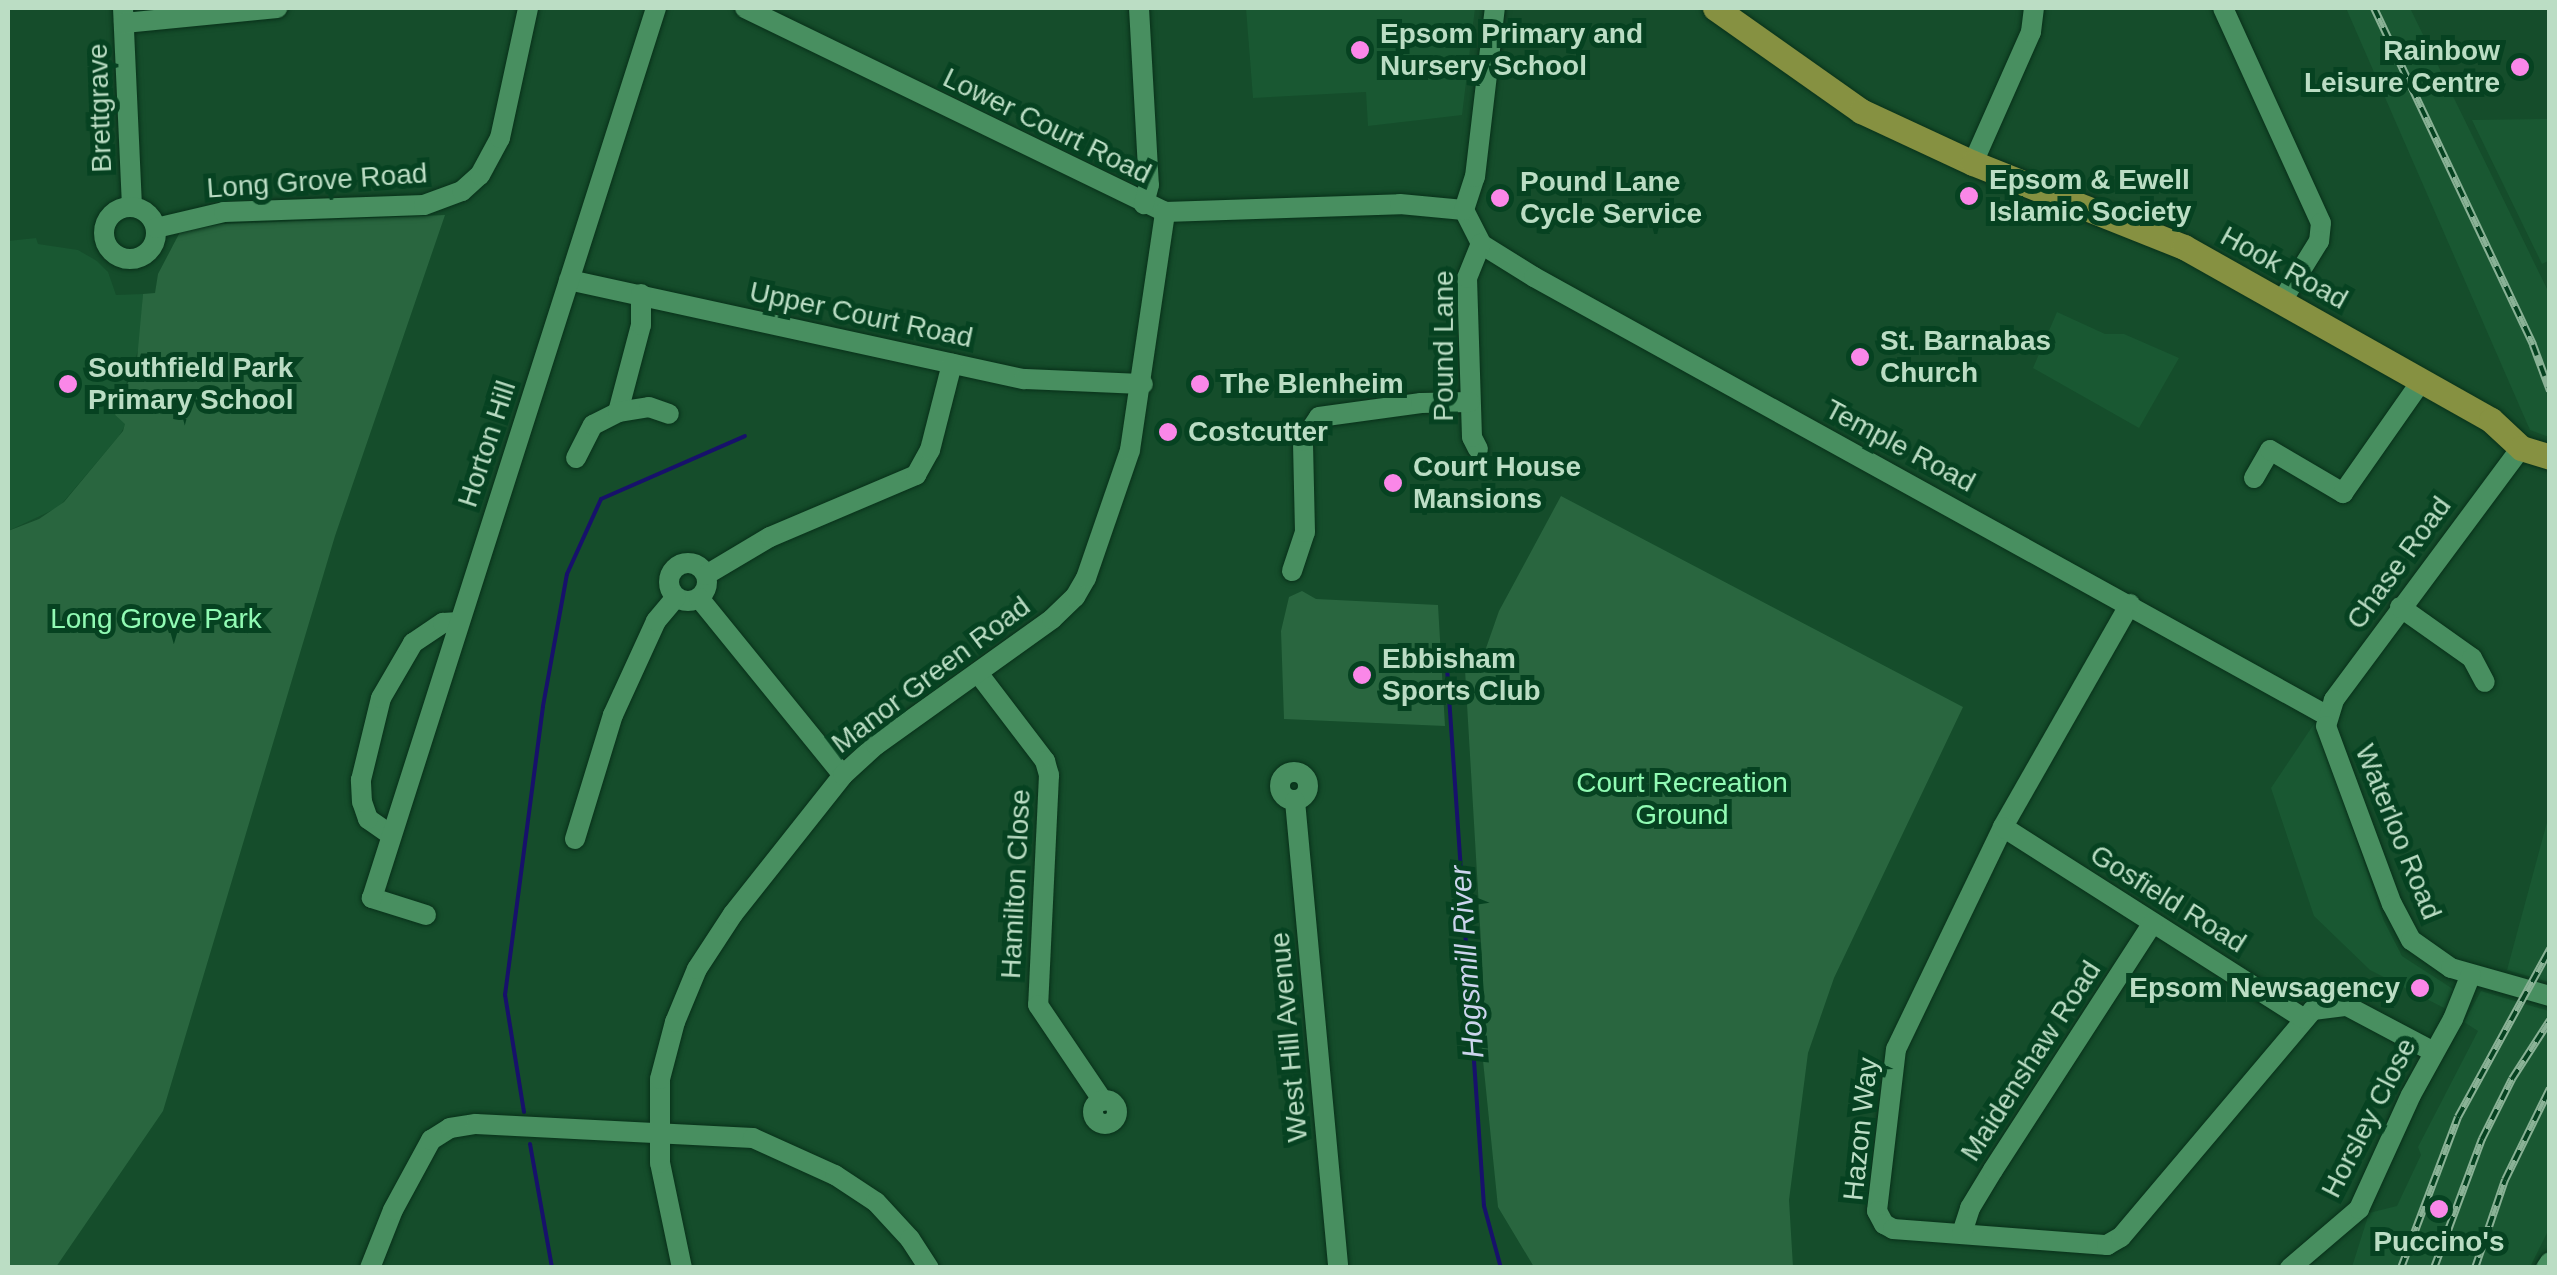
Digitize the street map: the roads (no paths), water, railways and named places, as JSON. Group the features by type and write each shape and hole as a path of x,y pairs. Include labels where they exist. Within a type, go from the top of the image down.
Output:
{"main road":[{"name":"Hook Road","path":"1715,8 1861,111 1973,164 2184,247 2491,420 2521,448 2550,458"}],"street":[{"path":"124,15 277,8"},
{"name":"Long Grove Road","path":"156,228 224,212 424,205 462,191 480,176 500,138 528,8"},
{"name":"Horton Hill","path":"426,914 372,898 656,8"},
{"name":"Lower Court Road","path":"744,8 1165,212 1400,204 1464,210"},
{"path":"1139,8 1149,184 1144,204"},
{"path":"1481,244 1464,210 1475,177 1495,8"},
{"path":"1973,164 2031,32 2034,8"},
{"path":"2223,8 2320,223 2319,241 2282,301"},
{"name":"Brettgrave","path":"124,15 132,207"},
{"path":"132,207 148,213 156,228 154,244 142,256 126,258 113,252 106,240 106,223 116,212 132,207"},
{"name":"Manor Green Road","path":"682,1268 658,1136 660,1080 675,1022 697,970 733,914 843,776 876,745 1052,619 1075,597 1086,578 1130,450 1143,384 1165,212"},
{"name":"Pound Lane","path":"1478,449 1472,438 1466,278 1481,244"},
{"name":"Temple Road","path":"1481,244 2326,714"},
{"name":"Upper Court Road","path":"569,280 1024,379 1143,384"},
{"path":"618,412 642,325 641,294"},
{"path":"706,575 770,538 916,476 930,450 952,364"},
{"path":"2254,478 2270,450 2343,493 2422,380"},
{"path":"1292,571 1305,532 1303,441 1319,417 1422,403 1470,402"},
{"path":"576,458 592,426 618,412 649,407 669,414"},
{"name":"Chase Road","path":"2326,714 2521,448"},
{"path":"688,563 706,575 705,591 699,598 686,603 670,589 676,565 688,563"},
{"path":"575,839 613,714 656,621 676,597"},
{"path":"699,598 843,776"},
{"name":"Hazon Way","path":"2130,604 2003,828 1896,1049 1877,1210 1893,1229 2108,1246 2121,1237 2302,1018"},
{"path":"2400,608 2472,658 2485,682"},
{"path":"391,835 368,820 362,802 365,762 382,698 413,643 442,623 459,622"},
{"name":"Hamilton Close","path":"978,673 1045,762 1049,775 1038,1004 1102,1101"},
{"name":"Waterloo Road","path":"2326,714 2339,762 2411,940 2432,958 2471,974 2550,996"},
{"name":"West Hill Avenue","path":"1295,800 1338,1268"},
{"name":"Gosfield Road","path":"2003,828 2302,1018"},
{"name":"Maidenshaw Road","path":"1962,1232 1970,1208 2154,924"},
{"name":"Horsley Close","path":"2290,1268 2359,1209 2434,1052 2454,1019 2471,974"},
{"path":"2302,1018 2324,1006 2347,1006 2434,1052"},
{"path":"370,1268 393,1210 431,1140 450,1128 476,1124 753,1138 793,1154 876,1202 910,1239 929,1268"}],"waterway":[{"path":"524,1112 505,995 543,706 567,574 601,499 745,436"},
{"name":"Hogsmill River","path":"1446,653 1484,1206 1501,1268"},
{"path":"530,1144 552,1268"}],"railway":[{"path":"2374,8 2533,345 2550,391"},
{"path":"2401,1268 2458,1117 2550,949"},
{"path":"2434,1268 2482,1139 2512,1079 2550,1020"},
{"path":"2475,1268 2505,1180 2550,1088"}],"place":[{"name":"Epsom Primary and Nursery School","path":"1360,50"},
{"name":"Rainbow Leisure Centre","path":"2520,67"},
{"name":"Epsom & Ewell Islamic Society","path":"1969,196"},
{"name":"Pound Lane Cycle Service","path":"1500,198"},
{"name":"St. Barnabas Church","path":"1860,357"},
{"name":"Southfield Park Primary School","path":"68,384"},
{"name":"The Blenheim","path":"1200,384"},
{"name":"Costcutter","path":"1168,432"},
{"name":"Court House Mansions","path":"1393,483"},
{"name":"Ebbisham Sports Club","path":"1362,675"},
{"name":"Epsom Newsagency","path":"2420,988"},
{"name":"Puccino's","path":"2439,1209"}],"park label":[{"name":"Long Grove Park","path":"156,619"},
{"name":"Court Recreation Ground","path":"1682,799"}]}
